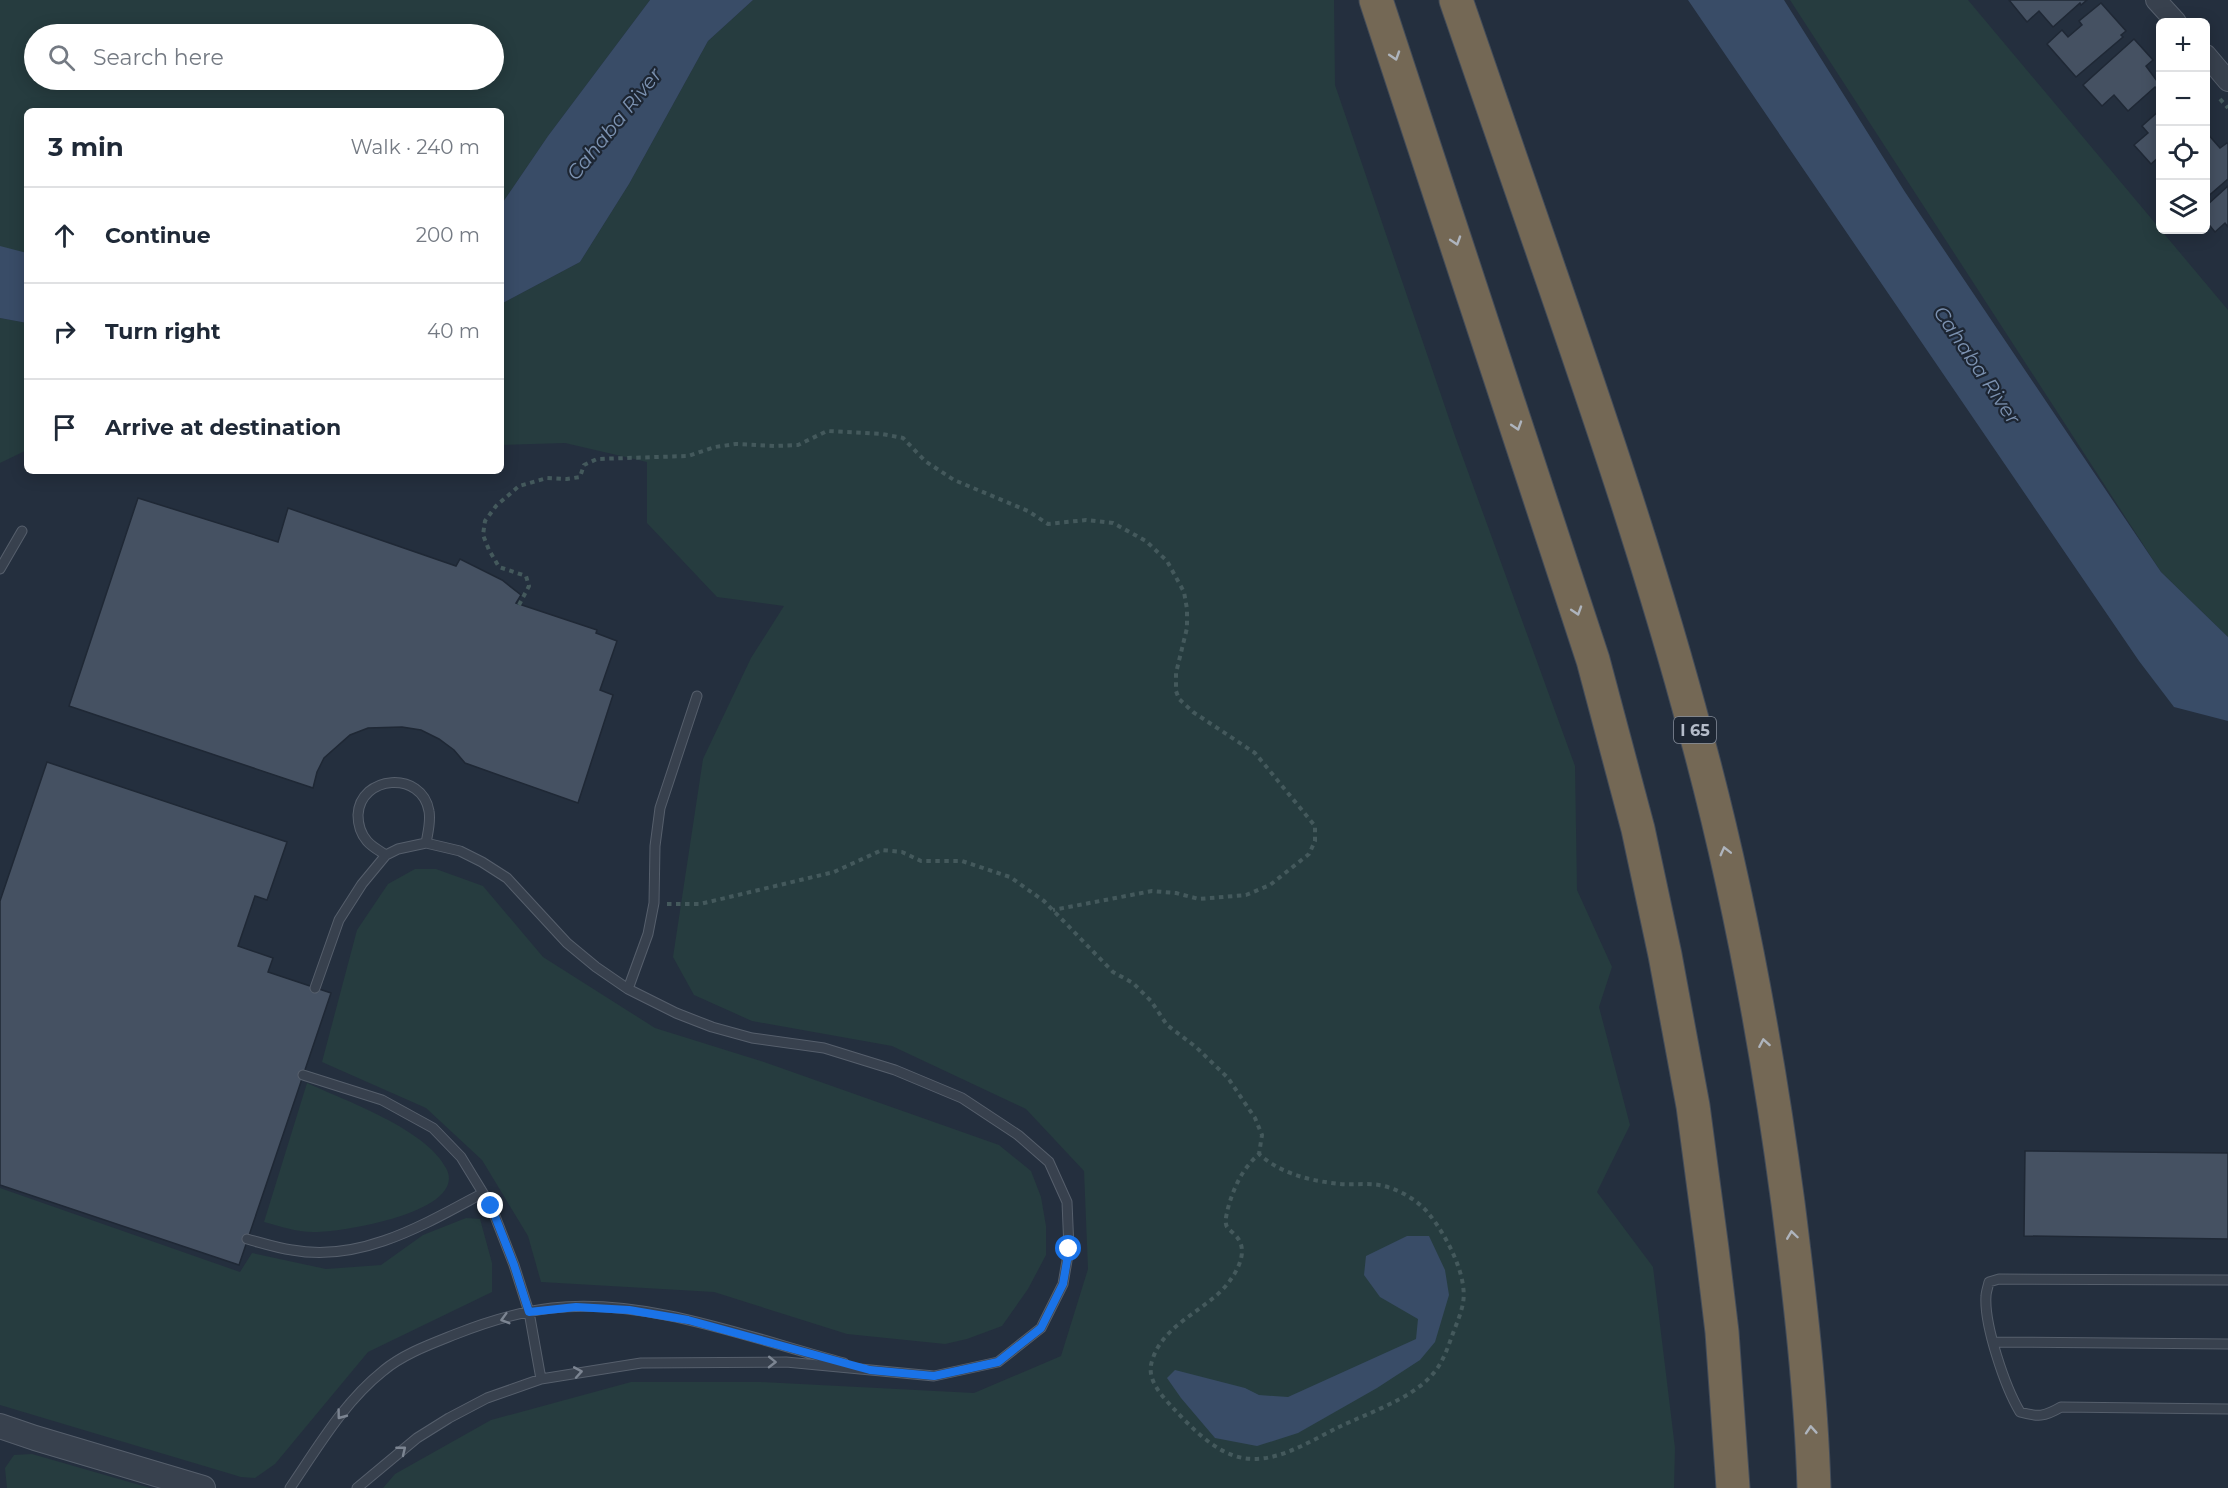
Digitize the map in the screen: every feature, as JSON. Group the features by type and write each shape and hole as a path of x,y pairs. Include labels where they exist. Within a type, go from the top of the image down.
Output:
{"highway":[{"path":"1376,0 1593,660 1638,829 1665,955 1693,1106 1722,1332 1733,1488"},
{"name":"I 65","path":"1456,0 1630,507 1697,736 1728,863 1766,1049 1782,1160 1795,1255 1808,1385 1814,1488"}],"street":[{"path":"2156,0 2172,18"},
{"path":"2210,61 2228,81"},
{"path":"0,1425 35,1438 203,1488"}],"lane":[{"path":"0,569 22,531"},
{"path":"628,989 648,934 654,903 655,846 660,808 697,696"},
{"path":"386,855 368,842 361,833 358,821 363,798 381,783 393,781 405,783 424,797 429,808 430,819 426,843"},
{"path":"315,988 339,920 362,884 386,855 399,849 426,843 460,851 507,878 567,943 596,967 628,989 676,1013 712,1027 752,1038 825,1048 904,1074 962,1098 1018,1134 1049,1162 1067,1202 1069,1249 1063,1284 1041,1328 998,1362 934,1376 786,1362 641,1363 541,1379 488,1398 449,1418 417,1438 357,1488"},
{"path":"303,1075 381,1100 433,1128 461,1157 491,1206 514,1265 529,1312 541,1379"},
{"path":"247,1239 294,1251 328,1252 354,1249 391,1239 483,1194"},
{"path":"2228,1280 1999,1279 1989,1282 1986,1295 1989,1328 2011,1399 2020,1412 2037,1417 2061,1407 2228,1409"},
{"path":"290,1488 344,1409 383,1370 424,1347 471,1328 529,1312 576,1307 639,1311 688,1320 870,1370"},
{"path":"1994,1342 2228,1344"}],"path":[{"path":"519,604 529,586 526,576 499,567 483,535 485,521 496,506 519,486 547,477 567,479 580,477 584,465 597,459 688,456 715,447 736,444 798,445 827,431 882,434 903,438 925,461 954,480 1028,511 1048,524 1086,520 1113,523 1146,541 1167,561 1184,592 1187,628 1176,673 1176,691 1179,699 1193,712 1255,753 1316,826 1316,841 1309,854 1270,885 1246,895 1199,899 1176,893 1152,891 1053,910"},
{"path":"654,903 700,904 834,872 882,850 902,852 921,861 962,861 1010,877 1044,901 1113,972 1133,983 1151,1000 1167,1025 1196,1047 1228,1078 1256,1118 1262,1135 1259,1154 1249,1163 1234,1187 1226,1219 1227,1227 1241,1243 1242,1254 1238,1270 1221,1293 1172,1330 1157,1349 1151,1363 1152,1377 1158,1391 1192,1428 1218,1448 1240,1458 1256,1460 1275,1456 1302,1445 1412,1392 1432,1375 1445,1356 1463,1302 1462,1281 1454,1255 1430,1214 1416,1200 1381,1185 1340,1184 1304,1178 1279,1169 1259,1154"}],"green space":[{"path":"0,0 650,0 548,136 504,201 504,108 24,108 24,252 0,247"},
{"path":"753,0 1334,0 1335,85 1455,436 1575,766 1577,890 1612,967 1599,1007 1630,1125 1597,1192 1653,1267 1675,1448 1674,1488 383,1488 395,1474 491,1420 631,1382 761,1382 974,1393 1061,1356 1088,1269 1084,1171 1026,1109 892,1046 752,1021 694,995 673,957 703,759 751,658 784,606 717,597 647,523 647,462 565,443 504,445 504,302 580,262 629,184 708,41"},
{"path":"1790,0 1968,0 2156,224 2156,234 2164,234 2228,310 2228,637 2161,572"},
{"path":"0,318 24,322 24,451 0,463"},
{"path":"415,869 436,869 483,886 543,957 655,1028 764,1062 999,1145 1031,1171 1041,1197 1046,1226 1046,1255 1028,1289 1002,1326 967,1339 945,1344 847,1334 714,1292 541,1282 528,1236 482,1160 426,1108 322,1062 357,930 388,884"},
{"path":"307,1083 384,1118 421,1141 436,1154 446,1168 448,1183 439,1197 421,1208 398,1217 348,1229 307,1232 264,1222"},
{"path":"0,1188 240,1272 252,1253 326,1269 381,1265 423,1235 466,1218 480,1219 492,1263 492,1292 368,1352 275,1464 255,1478 241,1477 0,1405"},
{"path":"32,1454 150,1488 7,1488 5,1468 14,1455"}],"water":[{"name":"Cahaba River","path":"650,0 753,0 708,41 629,184 580,262 504,302 504,201 548,136"},
{"name":"Cahaba River","path":"1688,0 1784,0 1905,192 2161,572 2228,637 2228,721 2174,707 2139,661"},
{"path":"0,246 24,252 24,322 0,318"},
{"path":"1407,1236 1429,1236 1445,1270 1449,1295 1435,1342 1420,1360 1377,1388 1298,1433 1257,1446 1215,1438 1167,1378 1175,1370 1245,1388 1259,1395 1288,1397 1416,1339 1418,1319 1380,1297 1364,1275 1366,1256"}],"building":[{"path":"2009,0 2087,0 2081,5 2080,3 2053,27 2039,11 2027,22"},
{"path":"2101,3 2126,31 2121,35 2123,37 2076,77 2047,44 2062,30 2068,37 2082,25 2079,21"},
{"path":"2134,39 2153,60 2146,66 2156,80 2156,88 2128,111 2114,95 2102,106 2083,85"},
{"path":"2156,114 2156,160 2151,164 2134,145 2148,133 2142,126"},
{"path":"2210,137 2220,148 2228,144 2228,179 2210,195"},
{"path":"2228,186 2228,227 2225,223 2215,232 2210,226 2210,202"},
{"path":"138,498 278,542 288,508 456,566 460,559 502,580 521,595 516,603 597,630 596,633 617,641 600,690 613,695 578,803 465,763 454,750 421,730 402,727 368,728 350,735 324,758 313,788 69,706"},
{"path":"47,762 287,842 267,900 255,896 238,946 273,958 268,972 331,993 239,1265 0,1185 0,901"},
{"path":"2025,1151 2228,1153 2228,1239 2024,1236"}],"route":[{"path":"491,1206 529,1312 576,1307 629,1310 688,1320 870,1370 934,1376 998,1362 1041,1328 1063,1284 1069,1249"}]}
